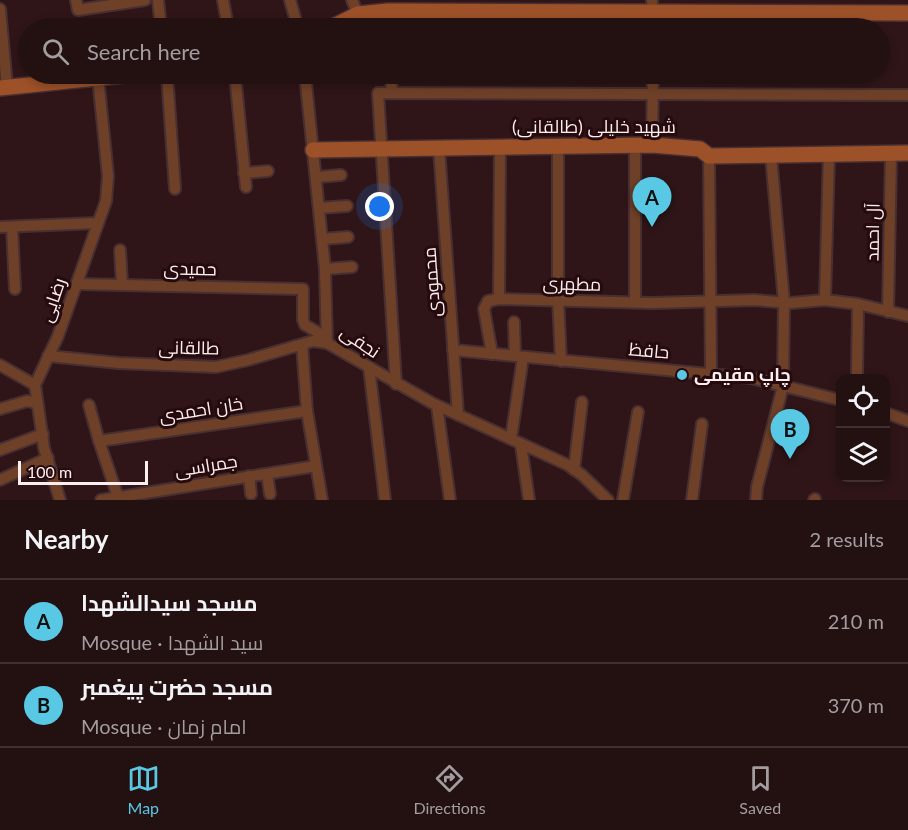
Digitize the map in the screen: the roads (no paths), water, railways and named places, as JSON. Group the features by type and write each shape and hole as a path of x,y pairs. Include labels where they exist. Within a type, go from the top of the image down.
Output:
{"street":[{"path":"76,0 78,10 145,0"},
{"path":"158,0 160,18"},
{"path":"223,0 226,18"},
{"path":"290,0 295,18"},
{"path":"342,18 355,7 375,0"},
{"path":"355,7 388,11 476,6 653,6 908,13"},
{"path":"0,9 4,87 32,84"},
{"path":"388,11 388,18"},
{"name":"رضایی","path":"35,385 58,336 106,201 108,189 107,84"},
{"path":"168,84 175,189"},
{"path":"236,84 246,188"},
{"name":"نجفی","path":"306,84 325,269 327,343 436,406 574,470 605,500"},
{"path":"392,84 392,93"},
{"path":"652,84 652,145"},
{"path":"396,384 378,93 908,95"},
{"name":"شهید خلیلی (طالقانی)","path":"313,150 652,145 700,148 709,156 908,153"},
{"path":"492,354 484,309 488,301 499,299 500,146"},
{"path":"558,146 558,299 561,361"},
{"path":"634,302 635,146"},
{"name":"محمودی","path":"439,148 458,415"},
{"path":"825,300 829,154"},
{"name":"آل احمد","path":"888,312 891,154"},
{"path":"709,156 711,374"},
{"path":"756,500 757,487 783,386 784,302 771,156"},
{"path":"244,173 268,171"},
{"path":"317,177 341,175"},
{"path":"319,208 347,206"},
{"path":"0,227 97,223"},
{"path":"12,227 15,289"},
{"path":"322,239 348,237"},
{"path":"120,250 122,284"},
{"path":"325,269 352,267"},
{"name":"حمیدی","path":"77,284 303,289 305,325 319,333 327,343"},
{"name":"مطهری","path":"499,299 634,302 825,300 858,304 908,316"},
{"path":"857,374 858,304"},
{"path":"511,440 519,356 514,322"},
{"name":"طالقانی","path":"48,356 119,363 216,367 313,341 327,343"},
{"path":"302,345 308,411 322,500"},
{"name":"حافظ","path":"453,350 751,378 836,399"},
{"path":"0,365 35,385 36,403 48,459 60,500"},
{"path":"369,367 385,500"},
{"path":"0,409 27,401 36,403"},
{"path":"574,470 582,402"},
{"path":"89,405 119,499"},
{"path":"436,406 450,500"},
{"name":"خان احمدی","path":"99,441 308,411"},
{"path":"623,500 638,412"},
{"path":"890,415 908,420"},
{"path":"692,500 702,424"},
{"path":"0,450 43,434"},
{"path":"521,445 529,500"},
{"path":"0,480 48,459"},
{"name":"جمراسی","path":"101,500 119,499 316,466"},
{"path":"267,474 270,494"},
{"path":"249,476 251,494"}],"place":[{"name":"مسجد سیدالشهدا","path":"652,227"},
{"name":"چاپ مقیمی","path":"682,375"},
{"name":"مسجد حضرت پیغمبر","path":"790,459"}]}
